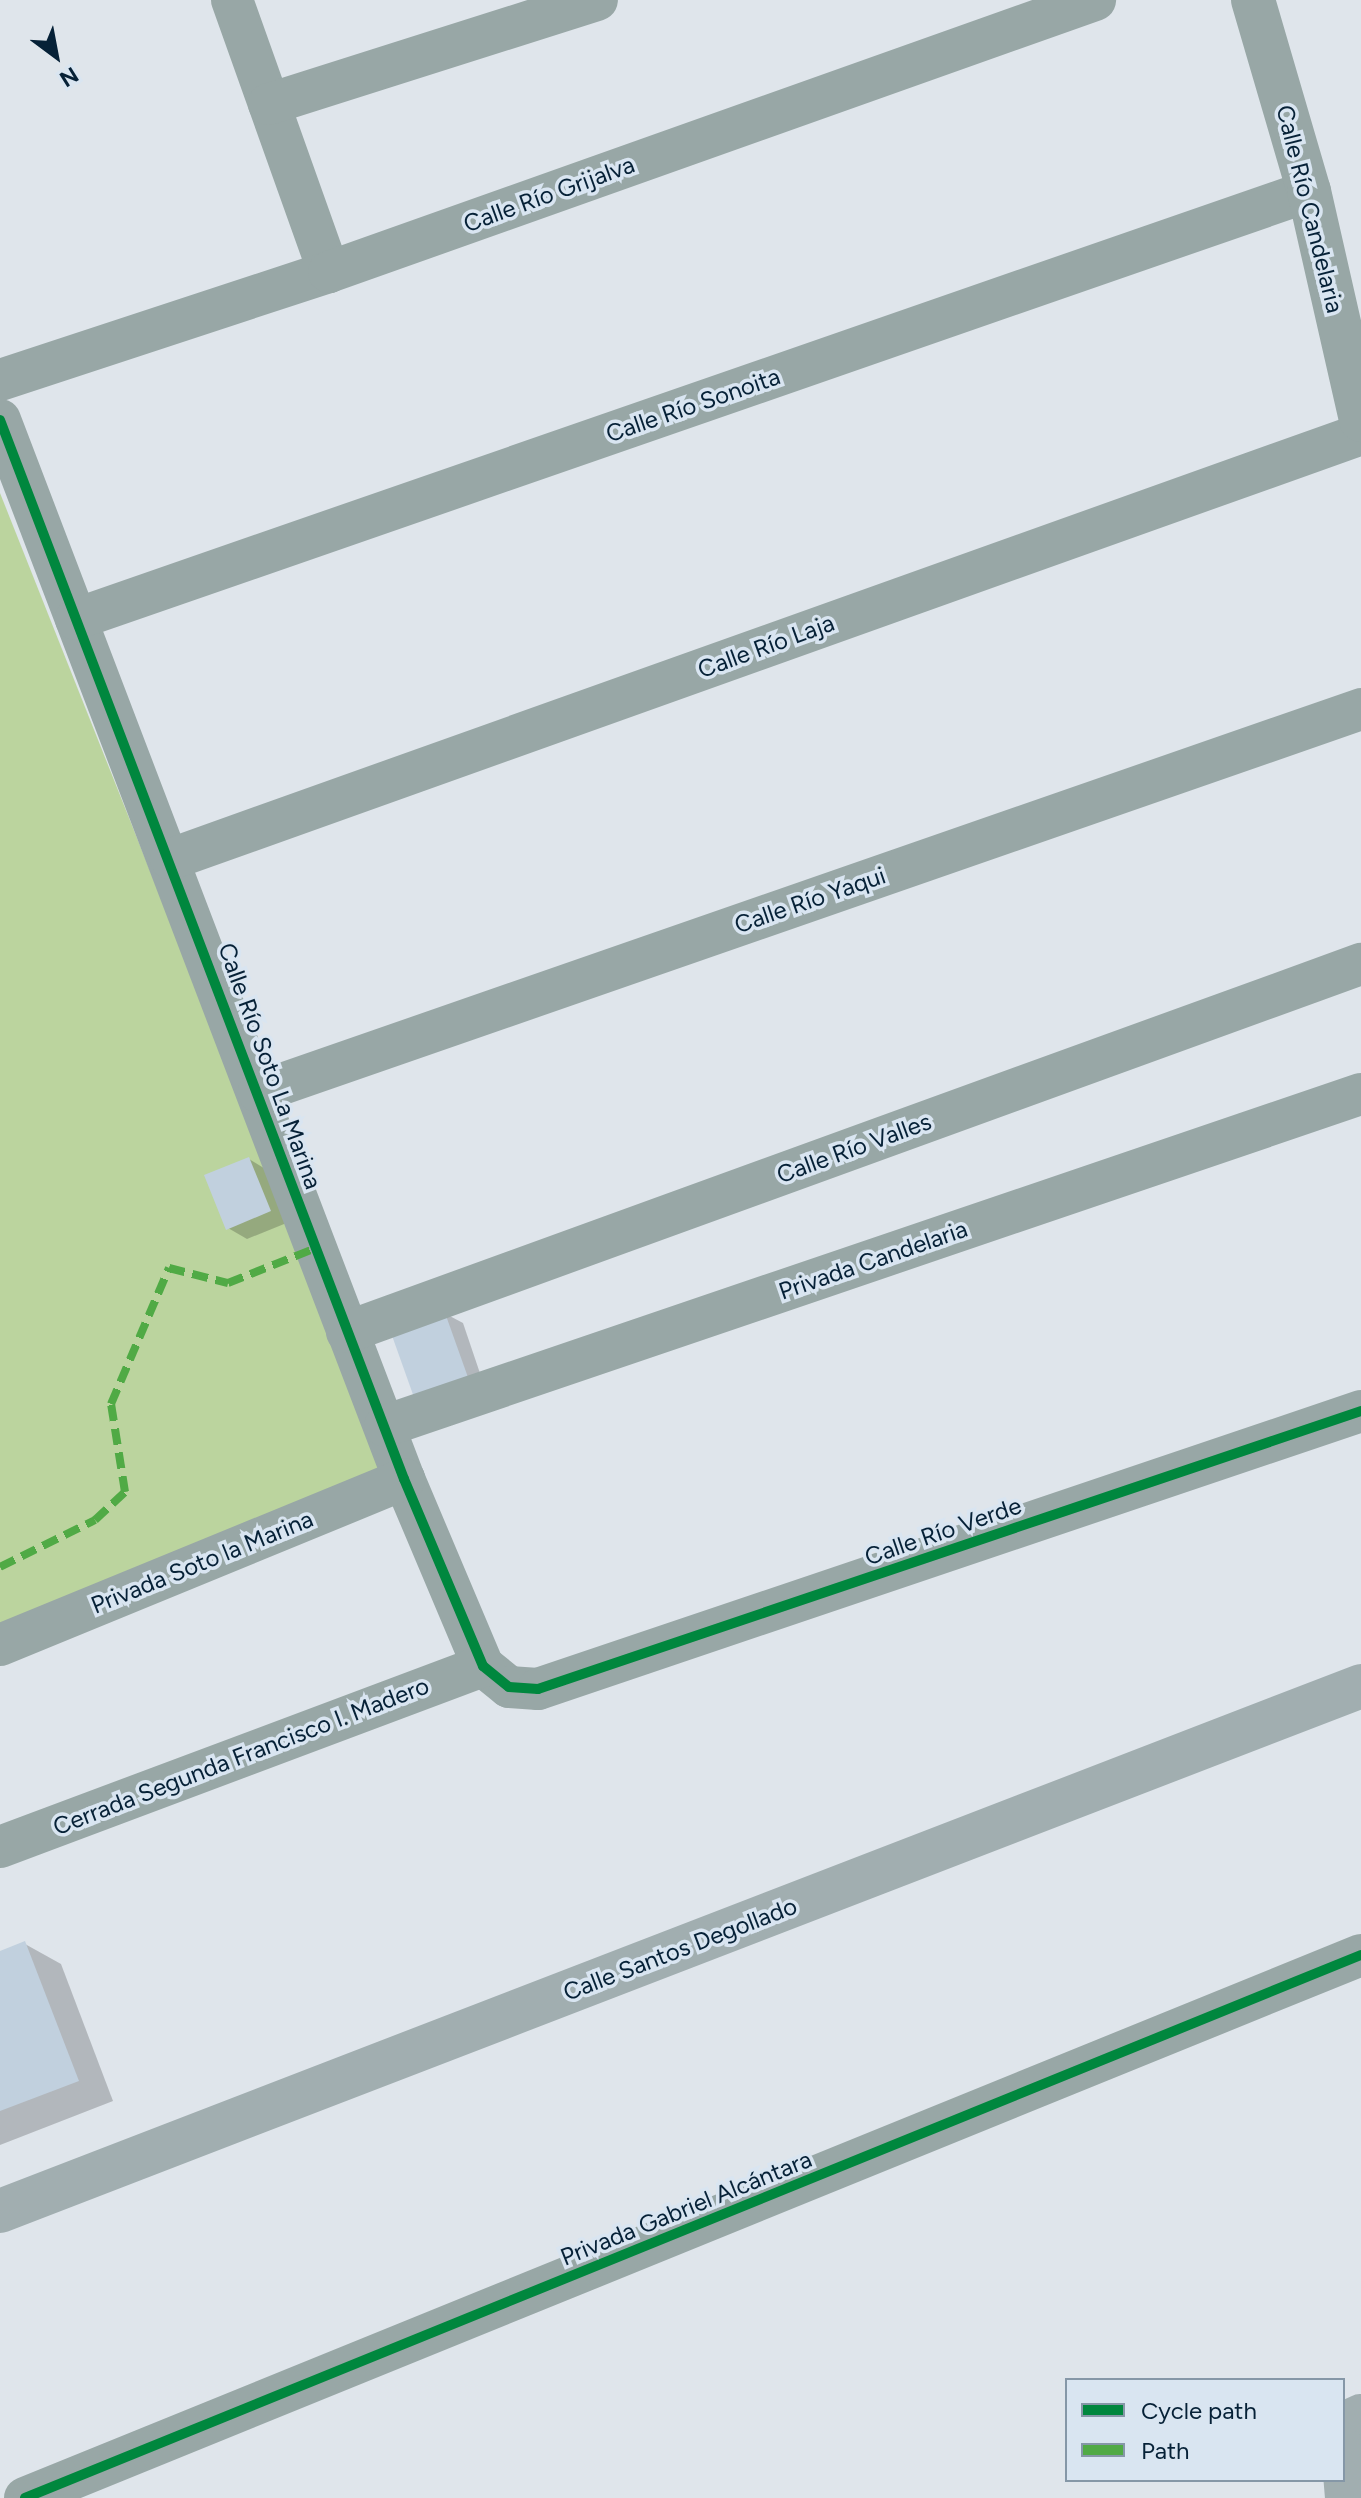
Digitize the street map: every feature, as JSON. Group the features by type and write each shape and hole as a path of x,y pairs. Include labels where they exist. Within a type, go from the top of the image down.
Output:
{"main road":[{"name":"Calle Santos Degollado","path":"0,2211 1361,1686"},
{"path":"1345,2497 1349,2433"}],"street":[{"path":"232,0 329,272"},
{"path":"269,104 597,0"},
{"name":"Calle Río Grijalva","path":"0,380 329,272 1095,0"},
{"name":"Calle Río Candelaria","path":"1253,0 1309,191 1361,420"},
{"name":"Calle Río Sonoita","path":"76,619 1309,191"},
{"name":"Calle Río Soto La Marina","path":"0,420 171,859 347,1332 404,1479 483,1666"},
{"name":"Calle Río Laja","path":"171,859 1361,434"},
{"name":"Calle Río Yaqui","path":"259,1092 1361,709"},
{"name":"Calle Río Valles","path":"347,1332 1361,964"},
{"name":"Privada Candelaria","path":"385,1426 1361,1094"},
{"name":"Calle Río Verde","path":"483,1666 509,1687 538,1689 1361,1411"},
{"name":"Privada Soto la Marina","path":"0,1645 404,1479"},
{"name":"Cerrada Segunda Francisco I. Madero","path":"0,1847 483,1666"},
{"name":"Privada Gabriel Alcántara","path":"25,2498 1361,1955"}],"green space":[{"path":"0,493 390,1475 0,1625"}],"building":[{"path":"249,1157 271,1211 226,1230 204,1175"},
{"path":"444,1310 470,1383 416,1403 390,1330"},
{"path":"25,1941 79,2081 0,2111 0,1951"}],"marked path":[{"path":"0,1567 95,1520 125,1492 111,1404 169,1268 228,1283 316,1248"}],"cycle path":[{"path":"0,420 404,1479 483,1666 509,1687 538,1689 1361,1411"},
{"path":"25,2498 1361,1955"}]}
